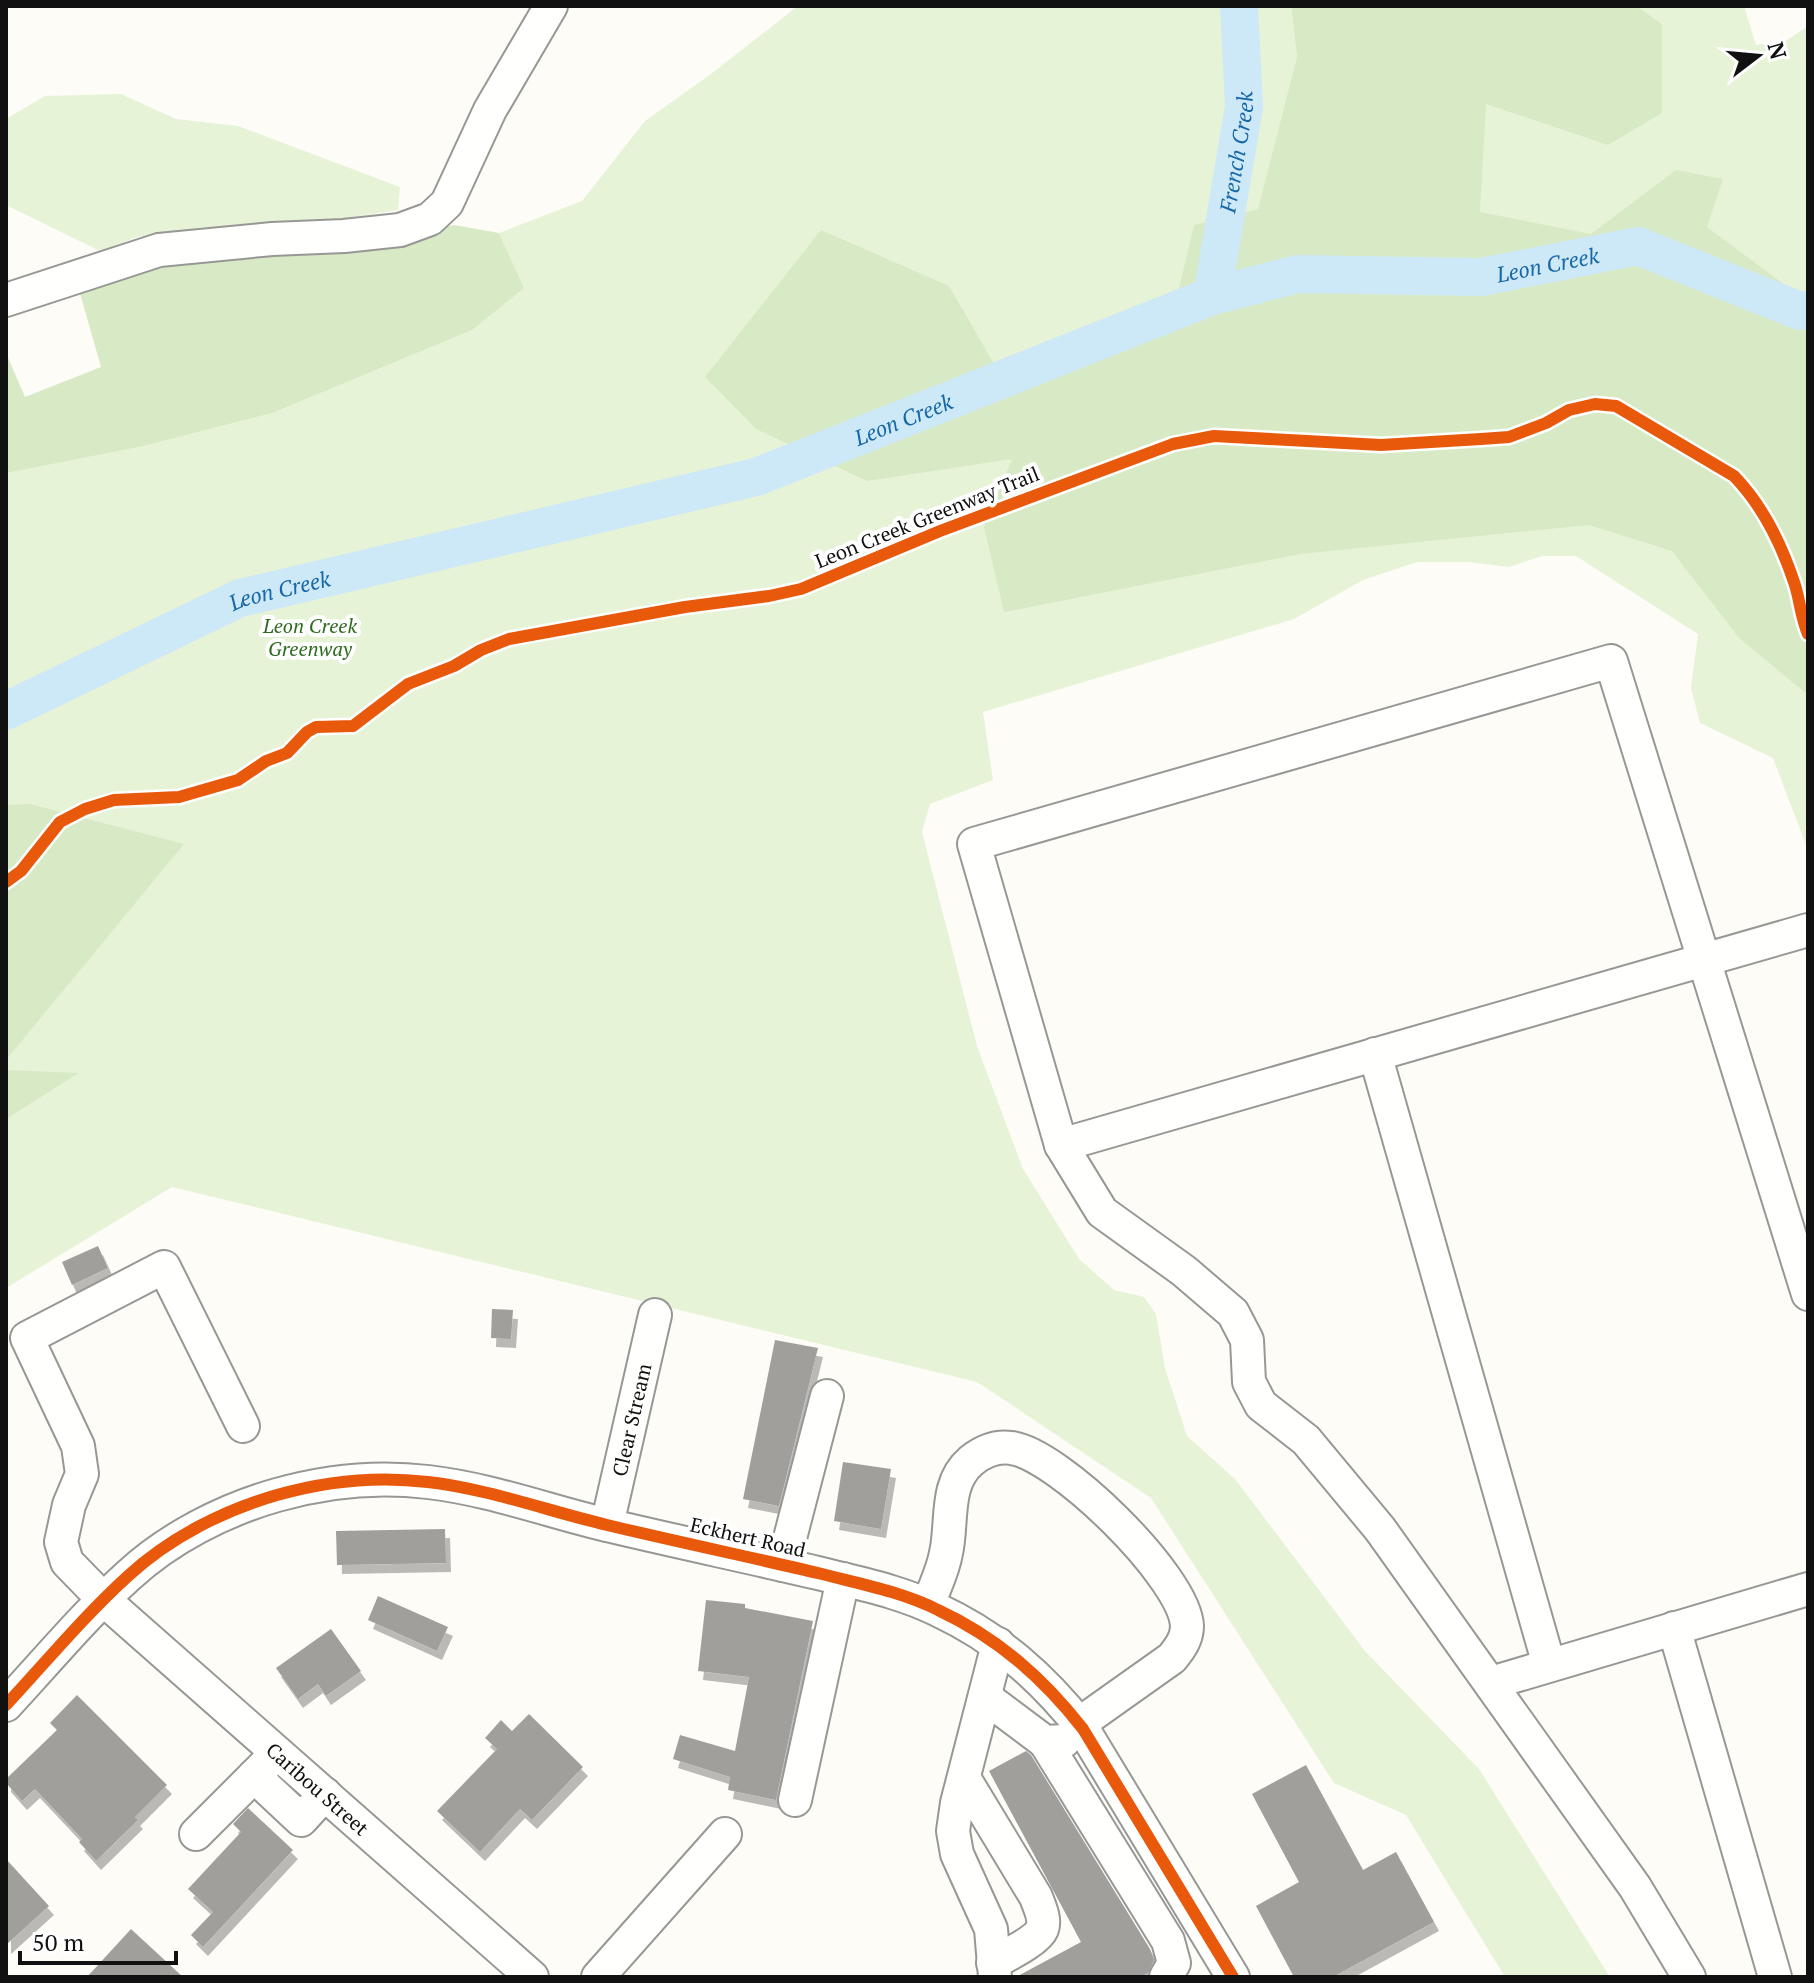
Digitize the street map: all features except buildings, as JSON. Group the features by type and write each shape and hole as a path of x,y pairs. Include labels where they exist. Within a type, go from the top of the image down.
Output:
{"street":[{"path":"6,300 159,250 272,239 358,235 400,230 430,219 447,203 490,110 551,6"},
{"path":"1689,1977 1635,1887 1371,1518 1306,1440 1261,1405 1249,1382 1247,1340 1233,1313 1184,1271 1102,1212 1061,1145 974,844 1611,661 1808,1294"},
{"path":"1061,1145 1808,930"},
{"path":"1375,1054 1549,1665"},
{"name":"Caribou Street","path":"243,1426 164,1267 27,1338 78,1446 82,1474 69,1505 61,1542 67,1562 104,1600 532,1977"},
{"name":"Clear Stream","path":"607,1525 655,1315"},
{"path":"783,1565 827,1396"},
{"path":"928,1605 946,1555 950,1505 956,1483 969,1462 988,1450 1010,1447 1035,1455 1066,1477 1129,1533 1150,1557 1181,1606 1187,1625 1183,1644 1172,1658 1068,1739 1056,1743 1045,1742"},
{"name":"Eckhert Road","path":"6,1705 128,1575 196,1528 233,1510 275,1495 351,1480 429,1482 467,1489 900,1594 970,1626 1032,1671 1081,1726 1233,1977"},
{"path":"795,1800 843,1579"},
{"path":"1491,1683 1808,1589"},
{"path":"1674,1628 1775,1977"},
{"path":"994,1970 991,1929 957,1854 953,1831 998,1644"},
{"path":"985,1697 1045,1742 1168,1941 1174,1963 1166,1977"},
{"path":"196,1834 277,1753"},
{"path":"254,1776 301,1820 325,1794"},
{"path":"964,1778 1036,1897 1042,1915 1043,1928 1035,1938 994,1970"},
{"path":"598,1977 725,1834"},
{"path":"1168,1941 1199,1920"}],"green space":[{"name":"Leon Creek Greenway","path":"798,6 1291,6 1297,57 1287,99 1662,24 1637,6 1744,6 1756,45 1786,41 1808,26 1808,850 1773,758 1700,723 1691,688 1698,634 1576,556 1542,556 1509,567 1468,562 1417,562 1363,580 1294,619 983,712 993,780 930,804 922,832 977,1046 1023,1169 1079,1259 1114,1290 1144,1297 1156,1314 1165,1368 1187,1436 1235,1479 1365,1651 1479,1769 1610,1977 1505,1977 1406,1815 1334,1783 1151,1498 977,1382 172,1187 6,1288 6,410 512,262 499,233 582,201 645,121"},
{"path":"1291,6 1637,6 1662,24 1662,113 1608,145 1486,104 1480,212 1591,234 1676,170 1723,179 1707,227 1808,302 1808,695 1739,638 1672,551 1589,525 1300,554 1004,612 984,527 1012,459 867,481 756,429 705,377 821,230 949,286 996,367 1176,301 1194,225 1258,209 1297,57"},
{"path":"121,94 176,119 238,126 400,187 398,210 340,219 137,237 100,251 6,205 6,119 45,96"},
{"path":"454,225 499,233 524,288 472,330 272,413 143,446 6,473 6,353 25,397 101,367 79,290 159,256 366,241"},
{"path":"30,804 184,844 6,1060 6,805"},
{"path":"6,1070 79,1073 6,1119"}],"waterway":[{"name":"French Creek","path":"1212,296 1244,107 1239,6"},
{"name":"Leon Creek","path":"6,711 240,598 756,477 1212,296 1298,274 1481,277 1638,246 1800,311 1808,310"}],"cycle path":[{"name":"Leon Creek Greenway Trail","path":"6,882 21,871 60,822 85,809 114,800 179,797 238,780 266,761 287,753 316,727 353,726 408,684 509,639 801,589 940,531 1173,444 1214,436 1381,445 1509,437 1546,423 1569,410 1595,404 1616,406 1734,476 1763,513 1784,555 1808,634"},
{"path":"6,1705 128,1576 161,1549 217,1517 277,1495 314,1486 390,1480 451,1485 881,1589 924,1604 980,1633 1035,1676 1083,1729 1233,1977"}]}
